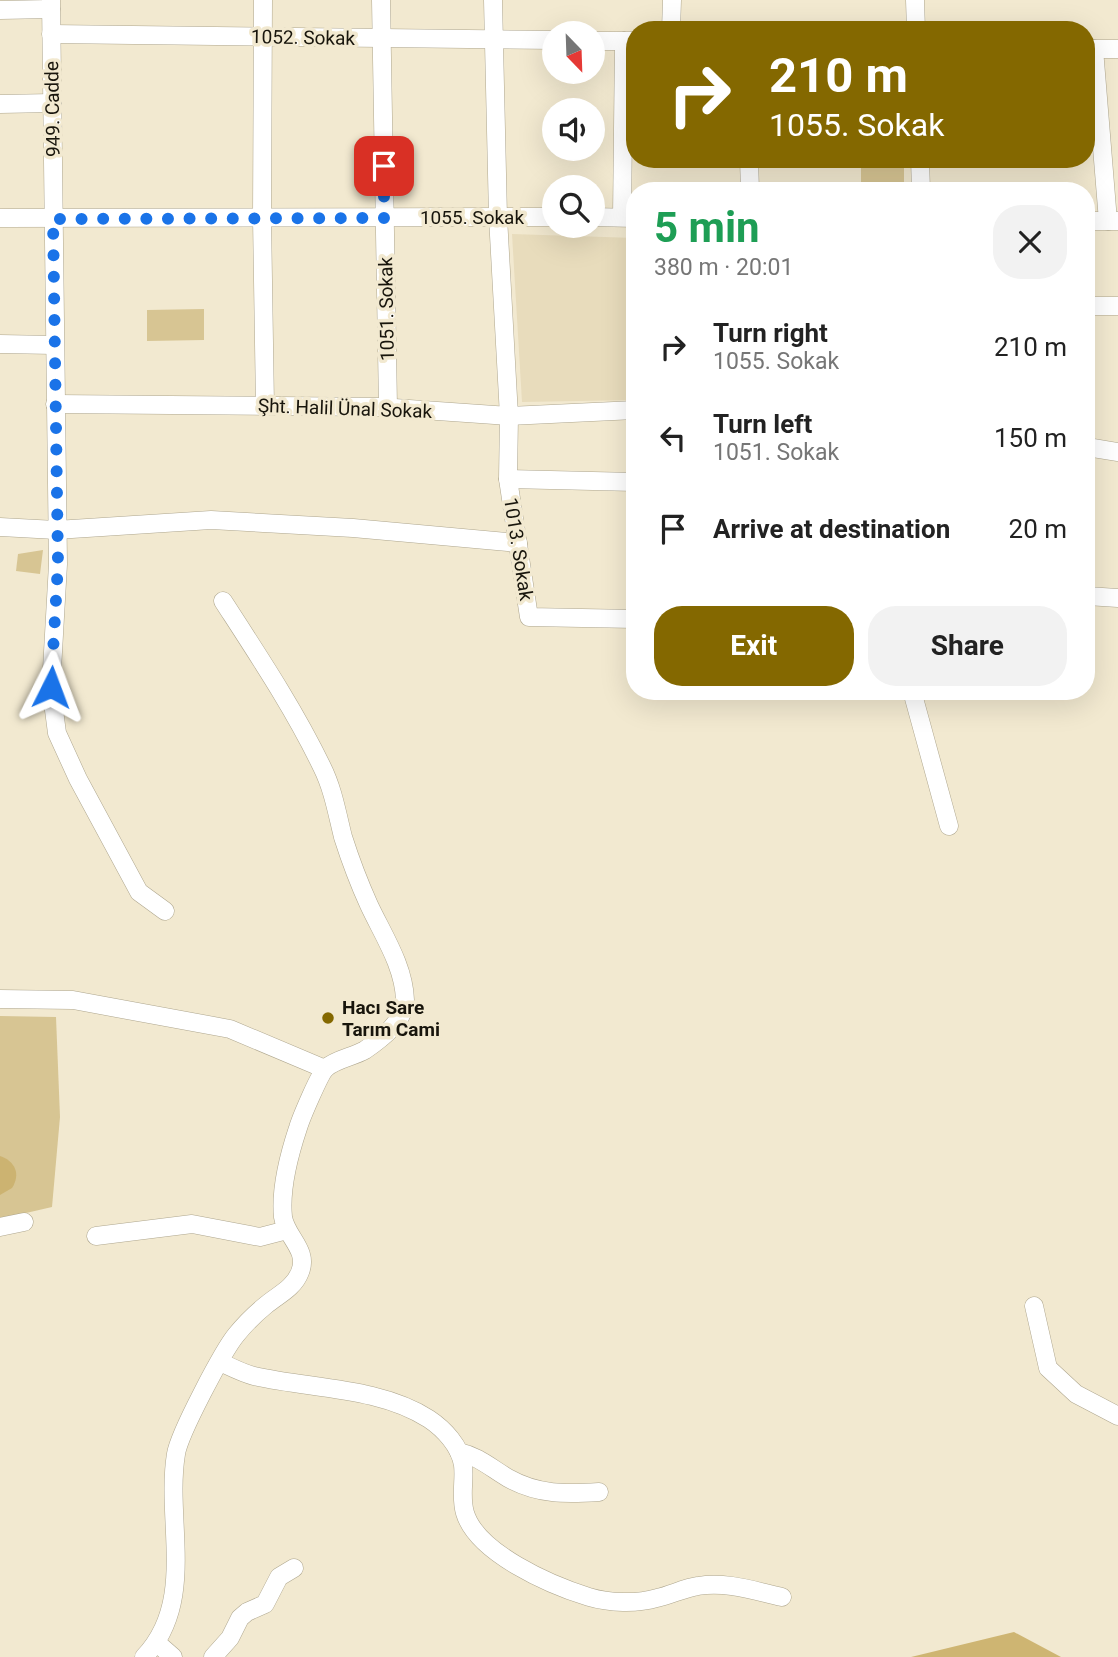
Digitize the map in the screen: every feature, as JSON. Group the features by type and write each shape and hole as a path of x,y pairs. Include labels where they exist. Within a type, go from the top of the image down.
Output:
{"street":[{"path":"262,0 265,406"},
{"name":"1051. Sokak","path":"381,0 388,407"},
{"name":"1013. Sokak","path":"493,0 498,218 509,416 508,479 529,617 626,619"},
{"path":"671,21 672,0"},
{"path":"915,0 916,21"},
{"path":"0,10 51,5"},
{"name":"949. Cadde","path":"51,5 58,564 51,687 57,733 78,779 139,892 165,911"},
{"name":"1052. Sokak","path":"51,34 542,40"},
{"path":"606,41 626,41"},
{"path":"1095,49 1118,49"},
{"path":"1095,86 1113,221 1095,221"},
{"path":"0,104 52,103"},
{"name":"1055. Sokak","path":"0,218 542,217"},
{"path":"605,217 626,217"},
{"path":"1095,306 1118,306"},
{"path":"0,344 54,345"},
{"name":"Şht. Halil Ünal Sokak","path":"55,404 388,407 509,416 626,410"},
{"path":"1095,448 1118,452"},
{"path":"508,479 626,482"},
{"path":"0,527 56,530 211,520 353,528 519,543"},
{"path":"1095,597 1118,598"},
{"path":"144,1657 158,1643 169,1620 173,1603 177,1549 173,1481 177,1449 234,1337 266,1305 286,1290 302,1269 299,1246 286,1230 283,1217 287,1167 299,1125 325,1069 364,1050 396,1024 405,1004 402,978 359,879 323,768 302,726 223,601"},
{"path":"914,700 949,826"},
{"path":"0,999 73,1000 230,1029 325,1069"},
{"path":"0,1227 24,1222"},
{"path":"96,1236 192,1224 260,1237 286,1230"},
{"path":"1034,1306 1048,1368 1076,1394 1118,1416"},
{"path":"220,1362 252,1375 398,1404 429,1419 446,1433 459,1452 463,1466 461,1498 472,1529 500,1555 558,1585 591,1598 634,1602 656,1599 699,1585 719,1584 782,1597"},
{"path":"459,1452 480,1460 524,1486 547,1493 599,1492"},
{"path":"213,1657 230,1638 243,1614 265,1604 279,1577 294,1568"},
{"path":"158,1643 173,1657"}],"shaded area":[{"path":"861,168 904,168 904,182 861,182"},
{"path":"512,234 542,235 542,238 626,238 626,400 522,402"},
{"path":"204,309 204,340 147,341 147,310"},
{"path":"43,550 40,574 16,571 18,554"},
{"path":"0,1016 56,1017 60,1117 52,1207 0,1219"},
{"path":"0,1156 13,1165 16,1178 12,1188 0,1195"},
{"path":"1014,1632 1061,1657 911,1657"}],"place":[{"name":"Hacı Sare Tarım Cami","path":"328,1018"}],"route":[{"path":"51,687 58,564 53,219 384,218 384,166"}]}
